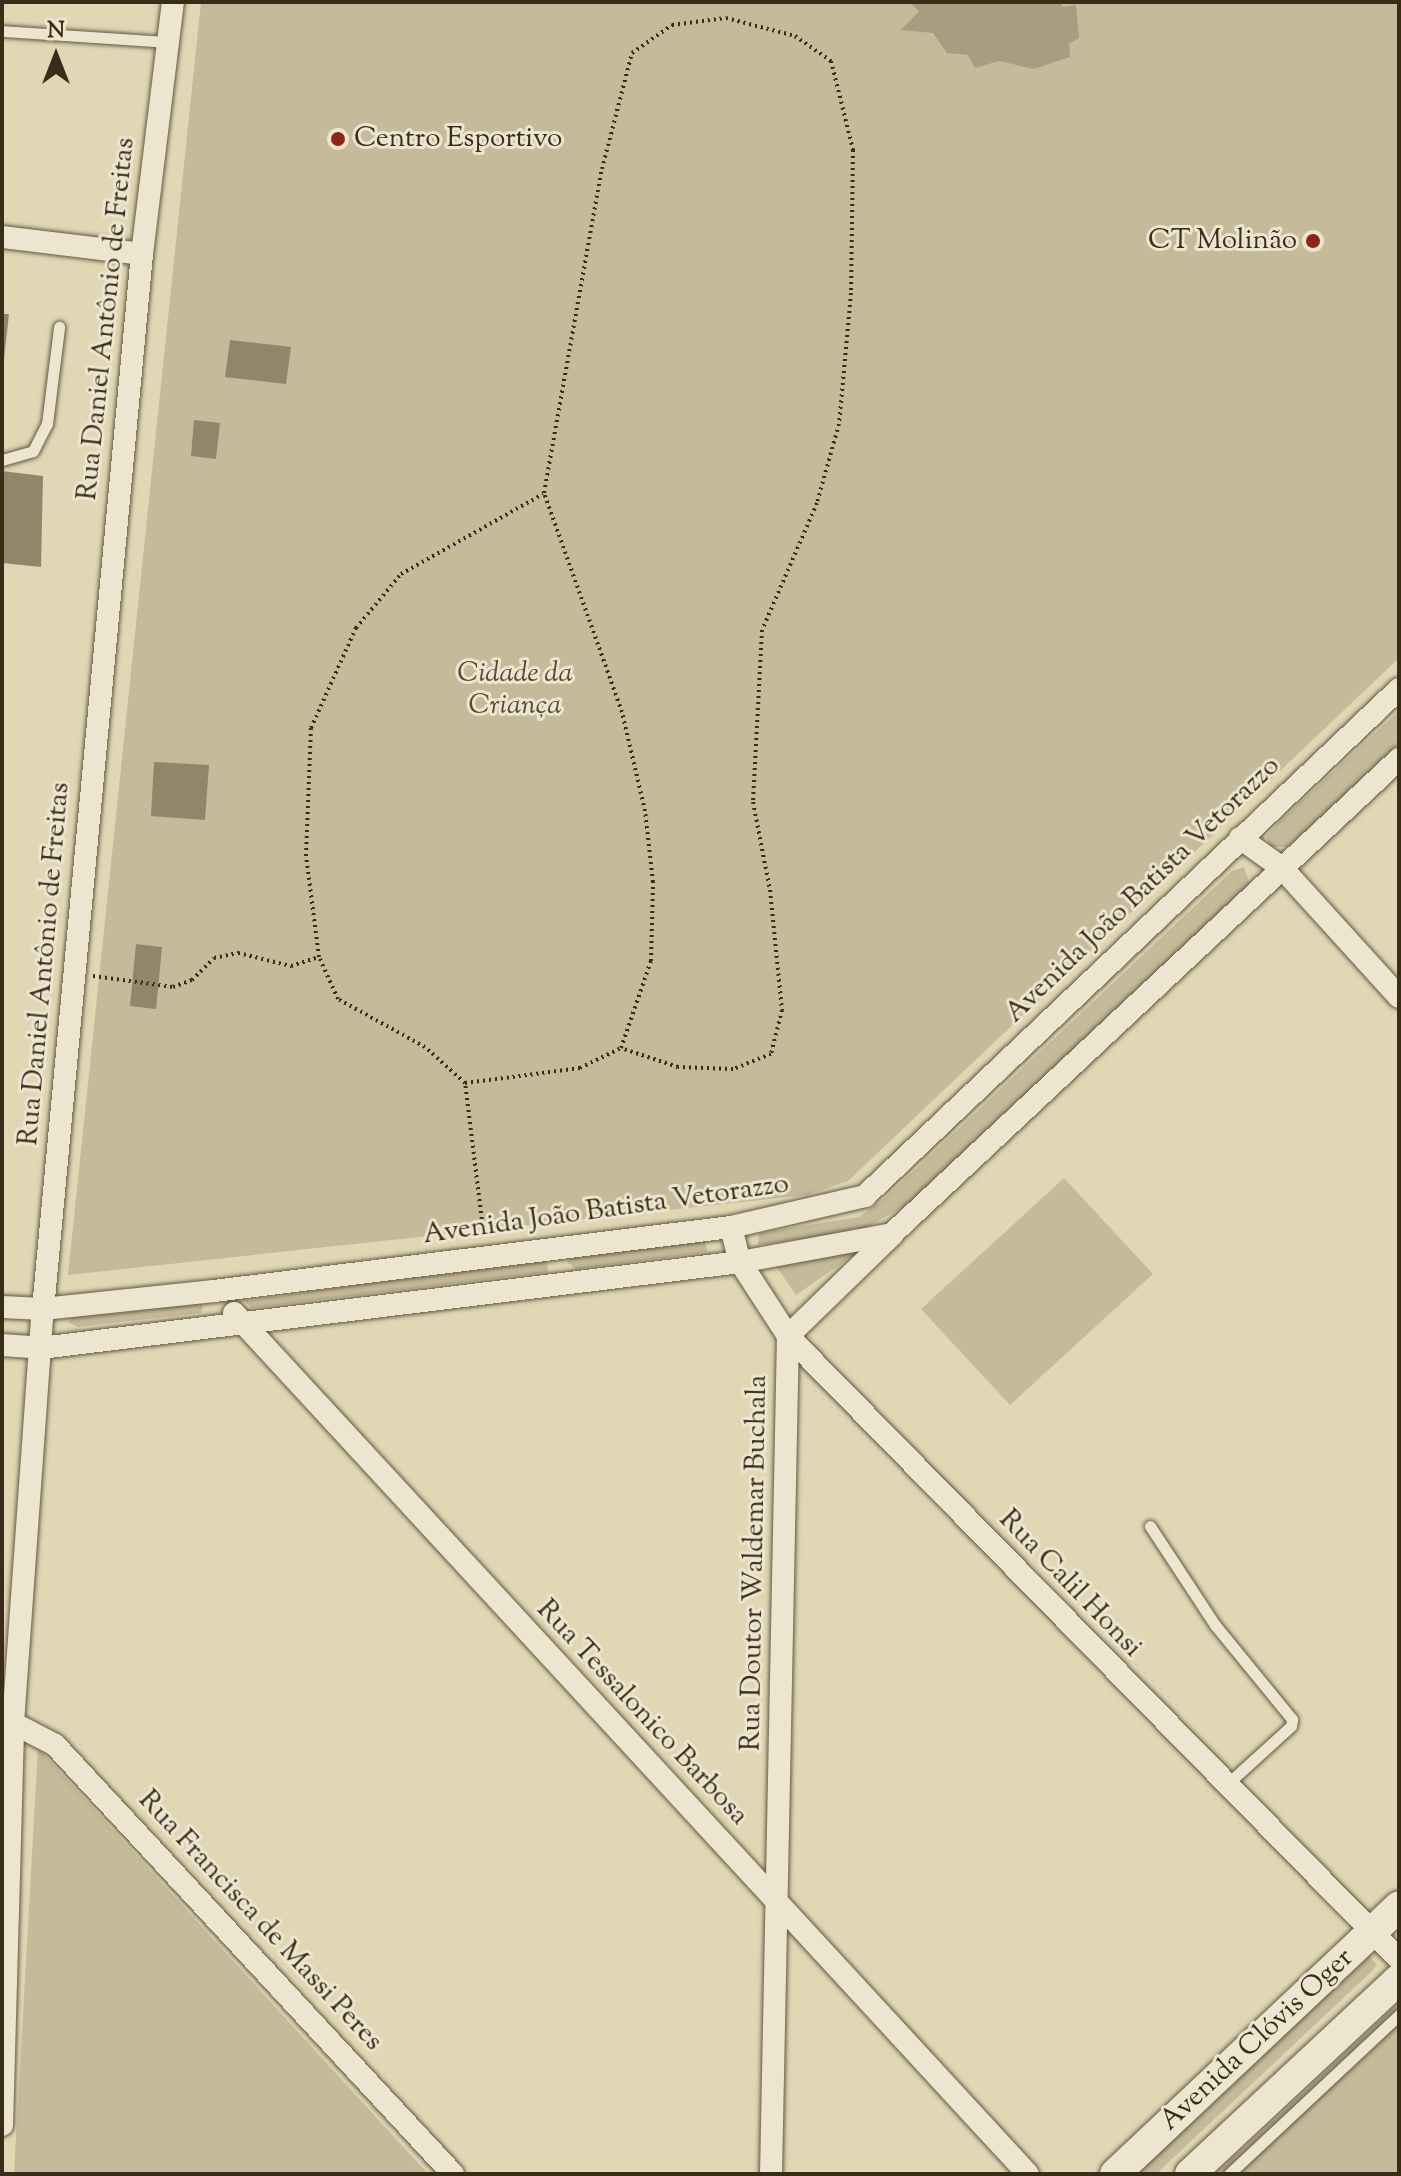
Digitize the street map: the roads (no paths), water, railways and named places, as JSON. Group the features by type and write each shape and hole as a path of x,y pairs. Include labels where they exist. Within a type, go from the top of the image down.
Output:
{"main road":[{"name":"Avenida Clóvis Oger","path":"1115,2174 1399,1906"},
{"name":"Avenida Clóvis Oger","path":"1190,2174 1399,1979"}],"street":[{"name":"Rua Daniel Antônio de Freitas","path":"2,2125 7,1957 8,1722 43,1309 142,254 173,2"},
{"path":"2,237 142,254"},
{"name":"Avenida João Batista Vetorazzo","path":"2,1307 43,1309 214,1291 556,1246 731,1227 865,1196 1399,689"},
{"path":"788,1336 892,1234 1399,759"},
{"path":"1240,838 1282,868 1399,997"},
{"name":"Rua Calil Honsi","path":"731,1227 740,1262 788,1336 1225,1787 1399,1959"},
{"path":"2,1345 41,1348 240,1319 740,1262 892,1234"},
{"path":"556,1246 561,1282"},
{"name":"Rua Tessalonico Barbosa","path":"214,1291 1028,2174"},
{"name":"Rua Doutor Waldemar Buchala","path":"771,2174 780,1907 788,1336"},
{"name":"Rua Francisca de Massi Peres","path":"8,1722 55,1745 453,2174"}],"lane":[{"path":"2,31 168,42"},
{"path":"2,460 33,451 47,424 59,327"},
{"path":"1150,1526 1215,1625 1292,1719 1291,1726 1225,1787"},
{"path":"1229,2174 1399,2015"}],"place":[{"name":"Centro Esportivo","path":"338,139"},
{"name":"CT Molinão","path":"1313,241"}],"park label":[{"name":"Cidade da Criança","path":"515,690"}]}
